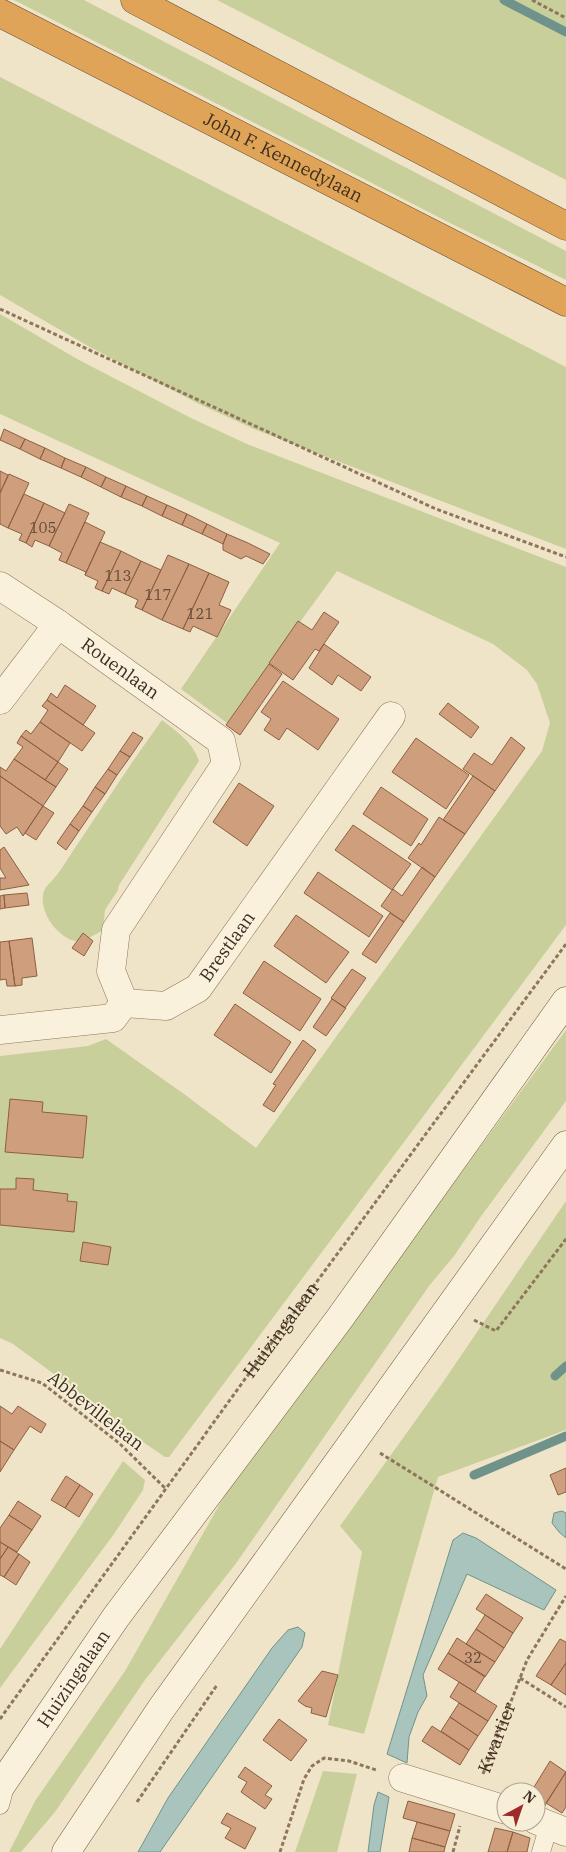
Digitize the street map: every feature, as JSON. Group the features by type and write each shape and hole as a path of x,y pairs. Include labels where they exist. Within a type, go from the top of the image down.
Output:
{"highway":[{"path":"135,0 566,226"},
{"name":"John F. Kennedylaan","path":"0,13 566,302"}],"main road":[{"name":"Rouenlaan","path":"0,586 58,624 220,741 226,764 116,930 111,971 124,1003"},
{"path":"0,700 58,624"},
{"name":"Brestlaan","path":"124,1003 166,1006 198,988 391,716"},
{"name":"Huizingalaan","path":"4,1781 116,1617 340,1318 566,1001"},
{"path":"0,1030 113,1018 124,1003"},
{"path":"66,1849 161,1710 566,1145"},
{"path":"403,1778 496,1807"}],"lane":[{"name":"Huizingalaan","path":"0,1806 4,1781"},
{"path":"541,1852 550,1826"}],"path":[{"path":"532,0 566,18"},
{"path":"0,309 436,509 566,557"},
{"name":"Huizingalaan","path":"0,1719 251,1371 566,944"},
{"path":"474,1319 496,1331 566,1239"},
{"name":"Abbevillelaan","path":"0,1370 42,1383 119,1443 166,1489"},
{"path":"380,1453 566,1569"},
{"name":"Kwartier","path":"474,1799 527,1660 566,1596"},
{"name":"Kwartier","path":"520,1678 566,1707"},
{"path":"135,1804 218,1684"},
{"path":"280,1852 304,1779 312,1766 324,1758 349,1761 371,1768"},
{"path":"453,1852 461,1825"}],"green space":[{"path":"14,0 84,0 566,251 566,280 452,224"},
{"path":"217,0 566,0 566,180"},
{"path":"0,77 566,367 566,549 254,429 199,404 88,346 0,295"},
{"path":"0,314 79,360 191,418 247,444 566,567 566,925 169,1457 165,1457 143,1442 13,1344 0,1338 0,1056 88,1046 106,1039 256,1148 542,751 550,723 537,684 527,670 493,644 337,571 227,723 181,689 280,543 0,414"},
{"path":"162,720 189,743 199,761 119,885 118,890 105,910 103,930 81,941 71,940 59,932 46,914 43,902 44,891 60,871"},
{"path":"566,1030 566,1101 454,1256 429,1286 237,1562 145,1680 55,1812 21,1852 9,1852 35,1801 125,1671 226,1493"},
{"path":"566,1201 566,1430 438,1477 364,1734 328,1725 362,1552 340,1526 441,1385"},
{"path":"123,1461 145,1480 143,1490 114,1534 0,1688 0,1649"},
{"path":"323,1771 357,1774 337,1852 295,1852"}],"water":[{"path":"562,1511 566,1513 566,1538 552,1523 554,1513"},
{"path":"463,1533 476,1538 556,1590 544,1610 467,1574 423,1675 427,1696 418,1712 409,1737 407,1763 387,1754 453,1540"},
{"path":"298,1627 305,1633 302,1647 160,1852 138,1852 168,1798 272,1648 288,1630"},
{"path":"378,1792 389,1797 380,1852 368,1852 374,1805"}],"building":[{"path":"4,429 25,439 20,449 0,440"},
{"path":"25,439 45,448 40,459 20,449"},
{"path":"45,448 65,458 61,468 40,459"},
{"path":"65,458 86,467 81,477 61,468"},
{"path":"86,467 106,477 101,487 81,477"},
{"path":"0,471 8,475 0,493"},
{"path":"9,474 29,483 8,528 0,524 0,493"},
{"path":"106,477 126,486 121,497 101,487"},
{"path":"126,486 147,496 142,506 121,497"},
{"path":"24,494 44,503 26,543 19,540 22,534 8,528"},
{"path":"147,496 167,505 162,516 142,506"},
{"path":"44,503 65,513 49,546 35,540 32,547 26,543"},
{"path":"69,504 89,513 66,563 59,560 62,553 49,546"},
{"path":"167,505 187,514 182,525 162,516"},
{"path":"187,514 207,524 202,534 182,525"},
{"path":"85,522 105,532 85,575 86,572 66,563"},
{"path":"207,524 227,534 223,544 202,534"},
{"path":"227,534 270,554 263,564 246,556 241,559 223,550"},
{"path":"100,542 121,551 102,591 95,588 98,581 85,575"},
{"path":"121,551 141,561 125,594 112,588 109,594 102,591"},
{"path":"168,555 189,564 162,620 142,610"},
{"path":"141,561 161,570 142,610 135,607 138,600 125,594"},
{"path":"189,564 209,573 183,629 162,620"},
{"path":"209,573 229,582 219,605 231,610 217,637 193,626 190,632 183,629"},
{"path":"324,612 339,622 319,651 315,649 293,680 269,663 298,621 312,630"},
{"path":"324,644 371,677 361,691 338,675 332,685 309,668"},
{"path":"269,664 282,674 240,735 226,725"},
{"path":"283,681 339,719 318,750 287,728 279,740 264,730 271,719 261,712"},
{"path":"65,685 96,706 83,725 47,700 51,693 57,698"},
{"path":"47,700 95,733 82,751 40,722 48,710 42,706"},
{"path":"448,703 479,727 471,738 439,714"},
{"path":"40,722 70,743 58,762 21,736 26,730 31,734"},
{"path":"133,732 143,738 130,757 120,751"},
{"path":"21,736 58,762 45,780 14,759 23,747 17,743"},
{"path":"511,737 525,748 495,791 463,769 474,753 492,765"},
{"path":"416,738 469,775 446,809 392,772"},
{"path":"120,751 130,757 117,775 108,769"},
{"path":"14,759 56,787 43,806 0,776 0,767 6,771"},
{"path":"58,762 68,769 56,787 45,780"},
{"path":"108,769 117,775 105,794 95,787"},
{"path":"0,776 43,806 23,836 17,827 6,834 0,826"},
{"path":"473,776 495,791 465,834 443,820"},
{"path":"239,783 274,806 247,846 213,822"},
{"path":"95,787 105,794 92,812 83,806"},
{"path":"381,787 428,819 411,846 363,814"},
{"path":"43,806 54,813 36,840 25,833"},
{"path":"83,806 92,812 79,831 70,824"},
{"path":"439,817 465,834 435,877 408,858 419,843 421,845"},
{"path":"70,824 79,831 66,850 57,843"},
{"path":"353,825 411,864 392,890 335,850"},
{"path":"4,847 29,885 0,890 0,878 6,878 0,868 0,850"},
{"path":"422,867 435,877 404,922 381,906 393,889 402,896"},
{"path":"318,872 383,916 369,937 304,893"},
{"path":"27,893 29,905 5,908 4,895"},
{"path":"4,895 5,908 0,909 0,896"},
{"path":"390,913 404,922 376,963 362,954"},
{"path":"296,915 349,952 326,983 274,946"},
{"path":"83,933 93,941 84,956 72,948"},
{"path":"32,938 37,976 22,978 22,985 15,986 9,941"},
{"path":"9,941 15,986 7,986 6,979 0,980 0,942"},
{"path":"264,961 321,999 300,1031 243,993"},
{"path":"352,969 366,978 345,1008 331,998"},
{"path":"332,999 346,1008 326,1036 313,1027"},
{"path":"235,1004 291,1042 271,1073 214,1035"},
{"path":"303,1040 316,1050 274,1112 263,1105 276,1085 273,1084"},
{"path":"10,1099 43,1102 42,1112 87,1116 83,1158 5,1152"},
{"path":"16,1178 34,1179 33,1190 68,1194 67,1201 77,1202 74,1232 0,1225 0,1189 16,1189"},
{"path":"83,1242 111,1247 108,1265 80,1261"},
{"path":"0,1406 12,1414 18,1406 46,1424 41,1433 30,1426 14,1450 0,1441"},
{"path":"0,1441 14,1450 0,1472"},
{"path":"566,1468 566,1492 558,1495 550,1475"},
{"path":"66,1476 80,1485 65,1508 51,1500"},
{"path":"80,1485 93,1494 79,1517 65,1508"},
{"path":"18,1501 41,1516 32,1530 9,1515"},
{"path":"9,1515 32,1530 17,1552 0,1542 0,1528"},
{"path":"0,1542 8,1547 0,1559"},
{"path":"8,1547 19,1554 4,1577 0,1575 0,1559"},
{"path":"19,1554 30,1562 16,1585 4,1577"},
{"path":"486,1594 523,1618 513,1633 476,1609"},
{"path":"485,1615 513,1633 504,1648 476,1629"},
{"path":"476,1629 504,1648 495,1662 466,1644"},
{"path":"457,1638 495,1662 485,1677 448,1653"},
{"path":"560,1639 566,1642 566,1663 551,1685 536,1676"},
{"path":"448,1653 485,1676 475,1692 438,1669"},
{"path":"566,1663 566,1695 551,1685"},
{"path":"322,1671 338,1675 326,1717 311,1713 312,1708 298,1701"},
{"path":"459,1682 497,1706 488,1721 450,1697"},
{"path":"459,1703 488,1721 478,1736 450,1717"},
{"path":"450,1717 478,1736 469,1750 441,1731"},
{"path":"279,1719 307,1740 291,1761 263,1740"},
{"path":"432,1726 469,1750 460,1765 422,1741"},
{"path":"550,1761 566,1772 546,1804 546,1782 537,1782"},
{"path":"245,1767 272,1786 265,1795 272,1799 265,1809 241,1792 247,1782 238,1777"},
{"path":"566,1772 566,1807 562,1813 546,1803"},
{"path":"408,1801 455,1814 450,1831 403,1818"},
{"path":"227,1813 256,1828 245,1849 225,1838 231,1828 221,1823"},
{"path":"417,1822 450,1831 445,1847 412,1838"},
{"path":"495,1828 496,1832 513,1832 507,1852 488,1852"},
{"path":"513,1832 530,1838 527,1852 507,1852"},
{"path":"412,1838 445,1847 444,1852 409,1852"}],"waterway":[{"path":"504,0 566,32"},
{"path":"555,1376 566,1366"},
{"path":"474,1475 566,1436"}]}
